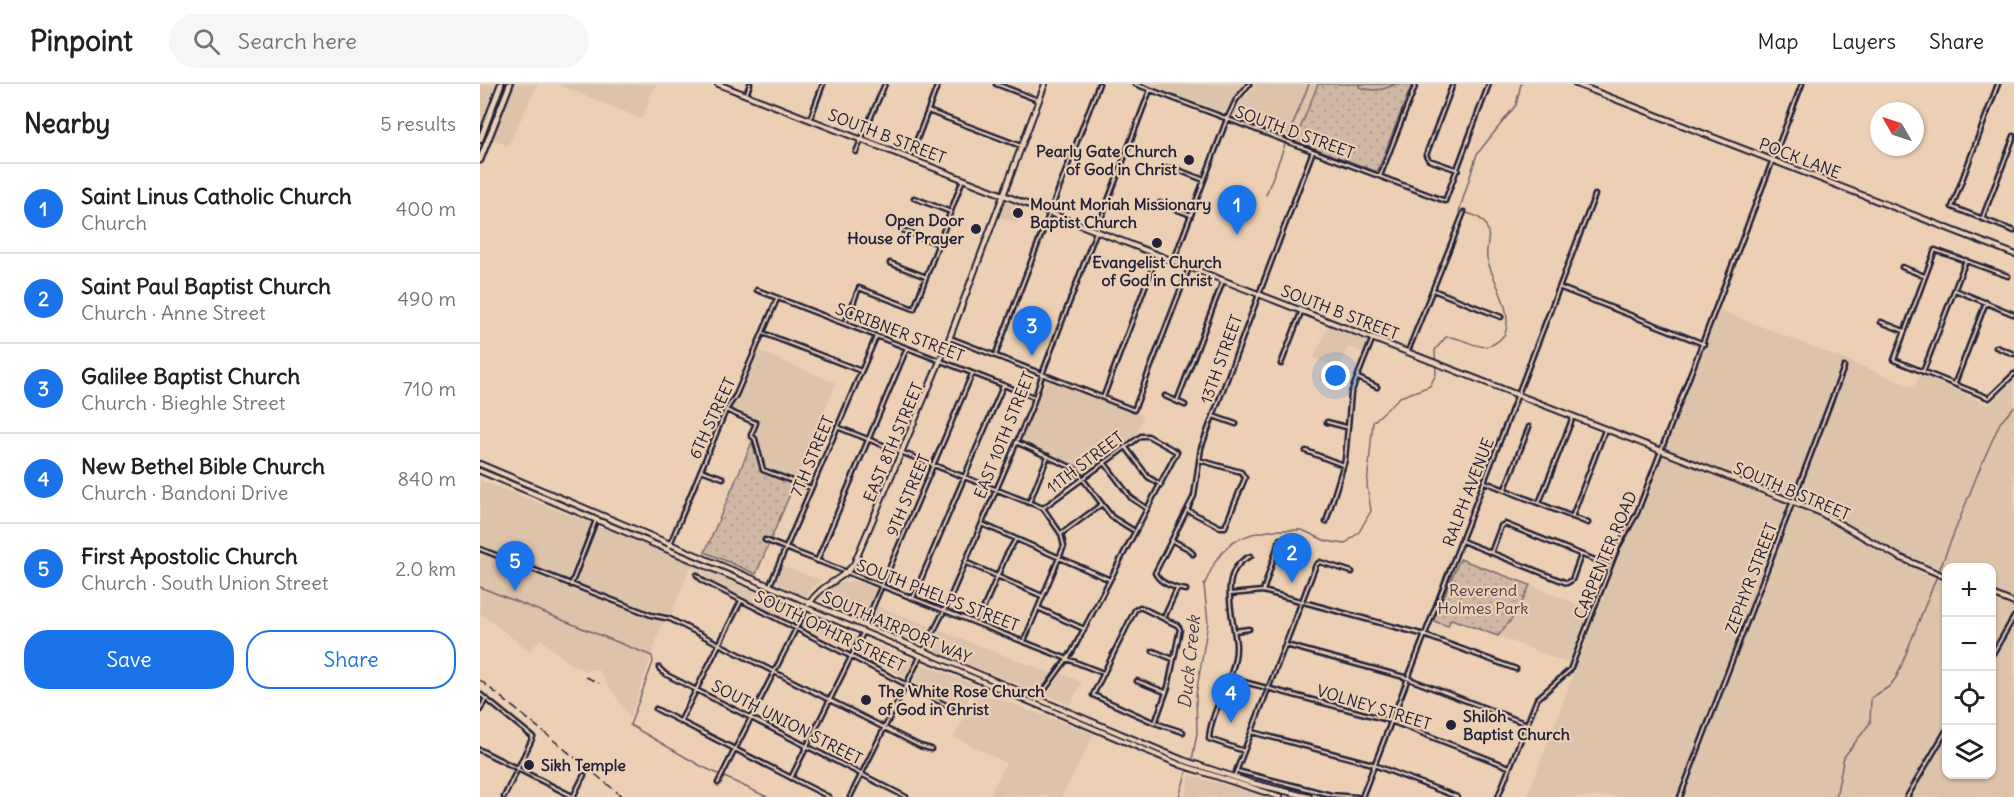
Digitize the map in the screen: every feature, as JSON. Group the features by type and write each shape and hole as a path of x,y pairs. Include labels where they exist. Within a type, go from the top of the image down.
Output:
{"main road":[{"path":"480,140 501,84"},
{"path":"481,156 510,84"}],"street":[{"name":"SOUTH B STREET","path":"718,84 1224,279 1830,517 1888,552 1942,575"},
{"path":"746,95 750,84"},
{"path":"810,119 824,84"},
{"path":"856,152 885,84"},
{"path":"910,158 938,84"},
{"path":"996,84 1039,100"},
{"name":"EAST 8TH STREET","path":"718,783 809,605 824,586 847,573 854,564 950,338 1045,84"},
{"path":"995,356 1099,84"},
{"name":"SOUTH D STREET","path":"1135,84 1445,201 1458,170"},
{"path":"1174,260 1227,119 1236,100 1249,84"},
{"path":"1380,176 1416,84"},
{"path":"1454,84 1426,155 1429,160 1458,170 1461,155 1489,84"},
{"name":"POCK LANE","path":"1576,84 2014,254"},
{"path":"1773,160 1802,84"},
{"path":"1998,84 1952,207 2014,231"},
{"name":"EAST 10TH STREET","path":"850,797 944,611 1016,442 1150,90"},
{"path":"928,111 1022,146"},
{"path":"1982,219 2014,136"},
{"name":"13TH STREET","path":"1177,589 1154,575 1197,487 1199,460 1213,416 1313,151"},
{"name":"CARPENTER ROAD","path":"1498,797 1541,693 1560,681 1570,670 1610,566 1637,513 1662,451 1773,160"},
{"path":"1164,168 1173,168 1204,180"},
{"path":"845,324 859,288 914,309 963,179"},
{"name":"RALPH AVENUE","path":"1362,797 1561,288 1595,195"},
{"path":"914,198 951,212"},
{"path":"1160,204 1191,215"},
{"path":"1408,351 1464,212"},
{"path":"902,230 939,244"},
{"path":"2008,276 1935,250 1894,361 1989,398 2014,374"},
{"path":"1103,398 1158,254"},
{"path":"1923,372 1966,260"},
{"path":"890,263 926,277"},
{"path":"950,338 1134,410 1189,266"},
{"path":"1902,267 1924,276"},
{"path":"1177,401 1224,279"},
{"path":"1561,288 1704,344"},
{"name":"SCRIBNER STREET","path":"757,290 1035,397"},
{"path":"1433,290 1501,317"},
{"path":"1955,290 2014,314"},
{"name":"6TH STREET","path":"668,549 726,410 736,394 778,298"},
{"path":"1955,384 1986,302"},
{"path":"1281,364 1302,310"},
{"path":"1881,322 1904,331"},
{"path":"763,333 861,372"},
{"name":"7TH STREET","path":"770,585 876,336"},
{"path":"1326,522 1343,465 1351,393 1372,337"},
{"path":"817,561 907,348"},
{"path":"1996,348 2014,354"},
{"name":"ZEPHYR STREET","path":"1680,797 1844,367"},
{"name":"9TH STREET","path":"865,625 973,373"},
{"path":"1357,378 1377,387"},
{"path":"913,598 1004,385"},
{"path":"1165,396 1185,405"},
{"path":"726,410 756,423 751,435 763,470 812,488"},
{"path":"1213,416 1236,424"},
{"path":"1539,503 1573,416"},
{"path":"1327,422 1346,427"},
{"path":"837,427 1043,508"},
{"path":"1504,490 1529,427"},
{"path":"1572,517 1605,429"},
{"name":"11TH STREET","path":"1061,534 1043,508 1125,446 1146,436 1177,452 1161,485"},
{"path":"1016,442 1071,466 1115,520 1134,530"},
{"path":"1036,701 1068,659 1134,530 1161,485 1148,477 1125,446"},
{"path":"1306,451 1343,465"},
{"path":"1029,503 1048,456"},
{"path":"1187,510 1220,528 1225,527 1245,478 1241,472 1199,460"},
{"path":"1104,462 1131,498 1148,508"},
{"name":"SOUTH AIRPORT WAY","path":"480,464 770,585 864,632 921,656 1195,764 1309,797"},
{"path":"701,470 723,478"},
{"name":"SOUTH AIRPORT WAY","path":"480,471 668,549 865,625 1183,766 1280,797"},
{"path":"1485,482 1588,523"},
{"path":"1024,641 1060,557 1064,544 1061,534 1102,504"},
{"path":"571,585 596,520"},
{"path":"981,524 1109,579"},
{"path":"1491,553 1501,526 1505,524 1610,566"},
{"path":"977,623 997,576 1017,538"},
{"path":"1263,591 1280,539"},
{"name":"SOUTH PHELPS STREET","path":"765,540 1103,673"},
{"path":"1172,540 1189,549 1193,554"},
{"path":"1462,541 1567,583 1572,580 1581,555"},
{"path":"480,549 651,615 670,620 931,749"},
{"path":"1244,751 1210,741 1210,727 1229,678 1235,652 1230,581 1236,567 1251,556"},
{"path":"965,562 1043,596"},
{"path":"1234,777 1318,563 1352,572"},
{"name":"SOUTH OPHIR STREET","path":"697,575 703,581 741,601 908,683 952,708"},
{"path":"1164,618 1177,589 1186,590"},
{"path":"1230,594 1263,591 1425,635 1516,669"},
{"path":"1996,596 2014,603"},
{"path":"680,722 741,601"},
{"path":"1155,723 1166,692 1180,628 1138,607 1093,695 1155,723 1183,732"},
{"path":"1038,608 1084,629"},
{"path":"1996,648 2014,617"},
{"path":"1233,631 1249,629"},
{"path":"790,778 864,632"},
{"path":"1286,645 1408,679 1527,724"},
{"path":"1153,651 1173,659"},
{"name":"SOUTH UNION STREET","path":"659,668 696,690 906,797"},
{"name":"VOLNEY STREET","path":"1229,678 1391,722 1510,767"},
{"path":"1137,681 1166,692"},
{"path":"480,694 534,738 504,797"},
{"path":"480,710 486,698"},
{"path":"656,709 829,797"},
{"path":"1252,732 1374,765 1457,797"},
{"path":"1907,797 1942,739"},
{"path":"480,750 573,797 584,775"},
{"path":"1236,771 1331,795 1357,797"}],"shaded area":[{"path":"480,84 496,84 480,126"},
{"path":"514,84 538,84 508,146 492,139"},
{"path":"556,84 656,84 642,119"},
{"path":"1145,84 1245,84 1227,110 1222,112"},
{"path":"1257,84 1318,84 1295,141 1232,118 1236,106"},
{"path":"1005,202 1025,208 1018,223 1000,217"},
{"path":"1720,310 1914,387 1920,374 1989,405 2014,379 2014,797 1527,797 1618,556"},
{"path":"1329,324 1368,339 1364,353 1348,347 1339,369 1314,358"},
{"path":"759,351 836,383 794,485 761,472 752,442 745,439 753,418 731,408 740,395"},
{"path":"1046,380 1143,416 1137,434 1084,474 1073,464 1024,443 1022,439"},
{"path":"480,480 591,523 569,580 480,546"},
{"path":"595,527 604,528 691,564 800,612 794,623 707,579 701,569 690,567 671,616 653,612 575,583"},
{"path":"480,552 663,622 630,718 597,669 586,671 573,666 540,639 530,652 480,613"},
{"path":"782,565 821,580 805,597 776,584"},
{"path":"852,580 875,588 876,592 864,620 818,600 834,585"},
{"path":"1530,585 1589,609 1569,664 1498,636 1518,611"},
{"path":"877,606 932,627 923,645 872,625 871,621"},
{"path":"808,616 857,636 850,649 803,626"},
{"path":"939,630 1053,674 1039,692 931,650 930,647"},
{"path":"865,640 914,660 905,677 858,654"},
{"path":"922,664 975,685 963,711 956,704 914,681"},
{"path":"1062,674 1082,682 1070,705 1047,695"},
{"path":"978,691 1094,734 1062,797 990,795 1006,763 954,737"},
{"path":"1190,775 1268,797 1185,797"}],"green space":[{"path":"1318,84 1412,84 1378,170 1375,171 1295,141"},
{"path":"1359,84 1395,84 1382,89 1368,90 1359,87"},
{"path":"752,442 762,472 794,485 756,574 705,552"},
{"name":"Reverend Holmes Park","path":"1460,559 1530,585 1518,611 1498,636 1451,619 1448,626 1433,621"}],"waterway":[{"path":"1287,139 1309,84"},
{"name":"Duck Creek","path":"1192,760 1197,733 1196,695 1208,623 1204,585 1216,560 1232,542 1252,534 1274,530 1302,530 1326,541 1345,544 1359,532 1371,511 1367,485 1373,422 1400,397 1430,386 1436,374 1435,350 1446,337 1483,347 1497,342 1505,334 1507,324 1505,305 1487,258 1488,230 1478,217 1459,212 1477,154 1516,105 1521,84"},
{"path":"1266,195 1286,142"},
{"path":"1836,797 1844,757 1870,723 1871,698 1890,686 1897,676 1982,463 2000,423 2014,407"},
{"path":"480,587 652,656 653,662 630,725 699,765 767,797"},
{"name":"Duck Creek","path":"1179,797 1188,767"}],"railway":[{"path":"586,677 599,683"},
{"path":"480,680 623,797"}],"place":[{"name":"Pearly Gate Church of God in Christ","path":"1189,160"},
{"name":"Mount Moriah Missionary Baptist Church","path":"1018,213"},
{"name":"Open Door House of Prayer","path":"976,229"},
{"name":"Saint Linus Catholic Church","path":"1237,235"},
{"name":"Evangelist Church of God in Christ","path":"1157,243"},
{"name":"Galilee Baptist Church","path":"1032,356"},
{"name":"Saint Paul Baptist Church","path":"1292,583"},
{"name":"First Apostolic Church","path":"515,591"},
{"name":"The White Rose Church of God in Christ","path":"866,700"},
{"name":"New Bethel Bible Church","path":"1231,723"},
{"name":"Shiloh Baptist Church","path":"1451,725"},
{"name":"Sikh Temple","path":"529,765"}]}
